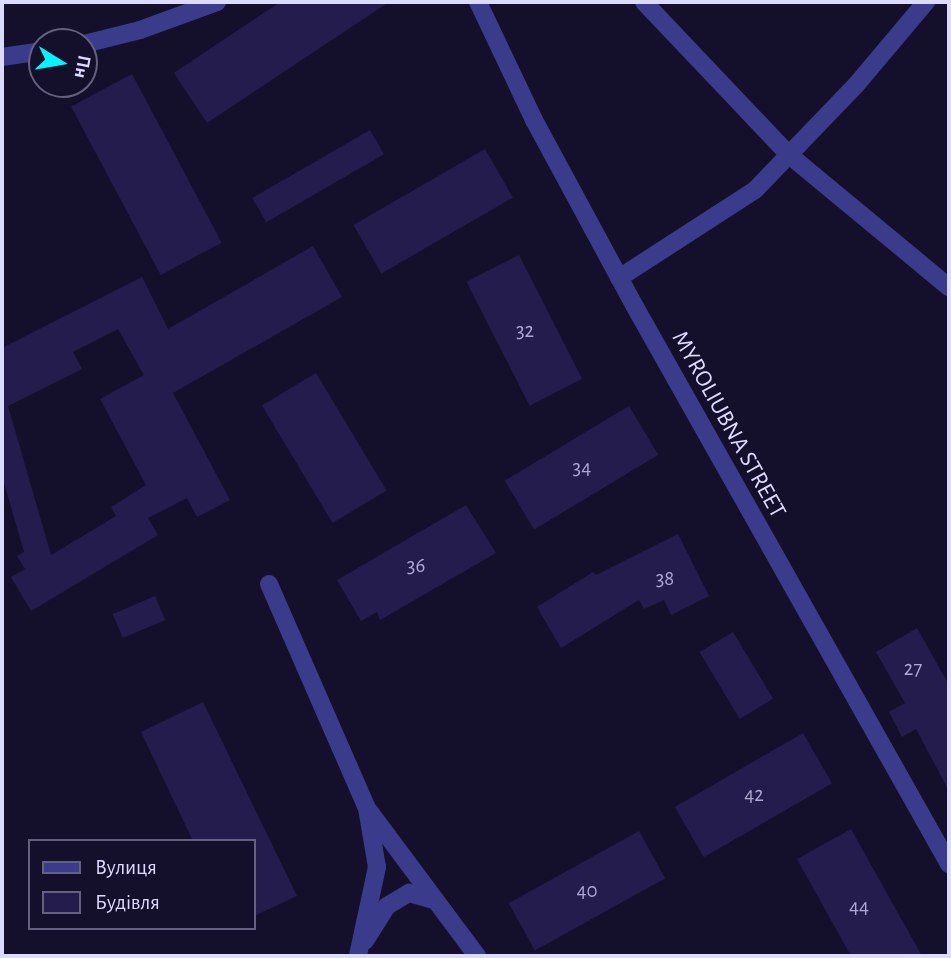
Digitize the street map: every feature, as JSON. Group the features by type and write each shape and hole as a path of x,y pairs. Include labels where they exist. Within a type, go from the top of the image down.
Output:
{"street":[{"path":"98,40 140,30 217,2"},
{"name":"MYROLIUBNA STREET","path":"478,2 534,120 620,278 949,864"},
{"path":"644,2 788,154 949,286"},
{"path":"620,278 755,190 856,85 926,2"},
{"path":"2,57 28,53"},
{"path":"269,584 367,808 477,956"},
{"path":"358,955 377,867 367,808"},
{"path":"358,955 387,906 409,893 434,900"}],"building":[{"path":"280,2 389,2 207,123 174,73"},
{"path":"132,74 222,243 161,275 71,106 87,98 98,98 98,92"},
{"path":"370,130 384,154 266,222 252,198"},
{"path":"485,149 513,197 381,273 353,225"},
{"path":"313,246 342,297 173,393 230,500 197,517 187,498 148,518 158,535 31,611 11,577 25,569 17,556 24,552 2,476 2,348 142,277 168,329","holes":["118,329 144,375 100,399 146,485 111,507 116,516 51,555 8,406 82,369 73,352"]},
{"path":"519,255 582,379 530,406 466,282"},
{"path":"316,373 387,490 333,523 262,405"},
{"path":"629,406 658,455 534,530 505,481"},
{"path":"466,505 496,553 380,620 377,612 361,621 337,580"},
{"path":"678,534 709,596 671,615 664,600 644,609 639,600 561,648 537,607 593,572 596,575"},
{"path":"155,596 165,620 123,638 113,614"},
{"path":"917,628 949,685 949,791 916,729 902,737 889,712 905,703 876,652"},
{"path":"733,632 773,699 740,719 700,652"},
{"path":"203,702 297,896 256,915 256,839 192,839 141,732"},
{"path":"803,733 832,783 704,857 675,807"},
{"path":"851,829 922,956 851,956 797,859"},
{"path":"639,831 665,878 535,950 509,903"}]}
